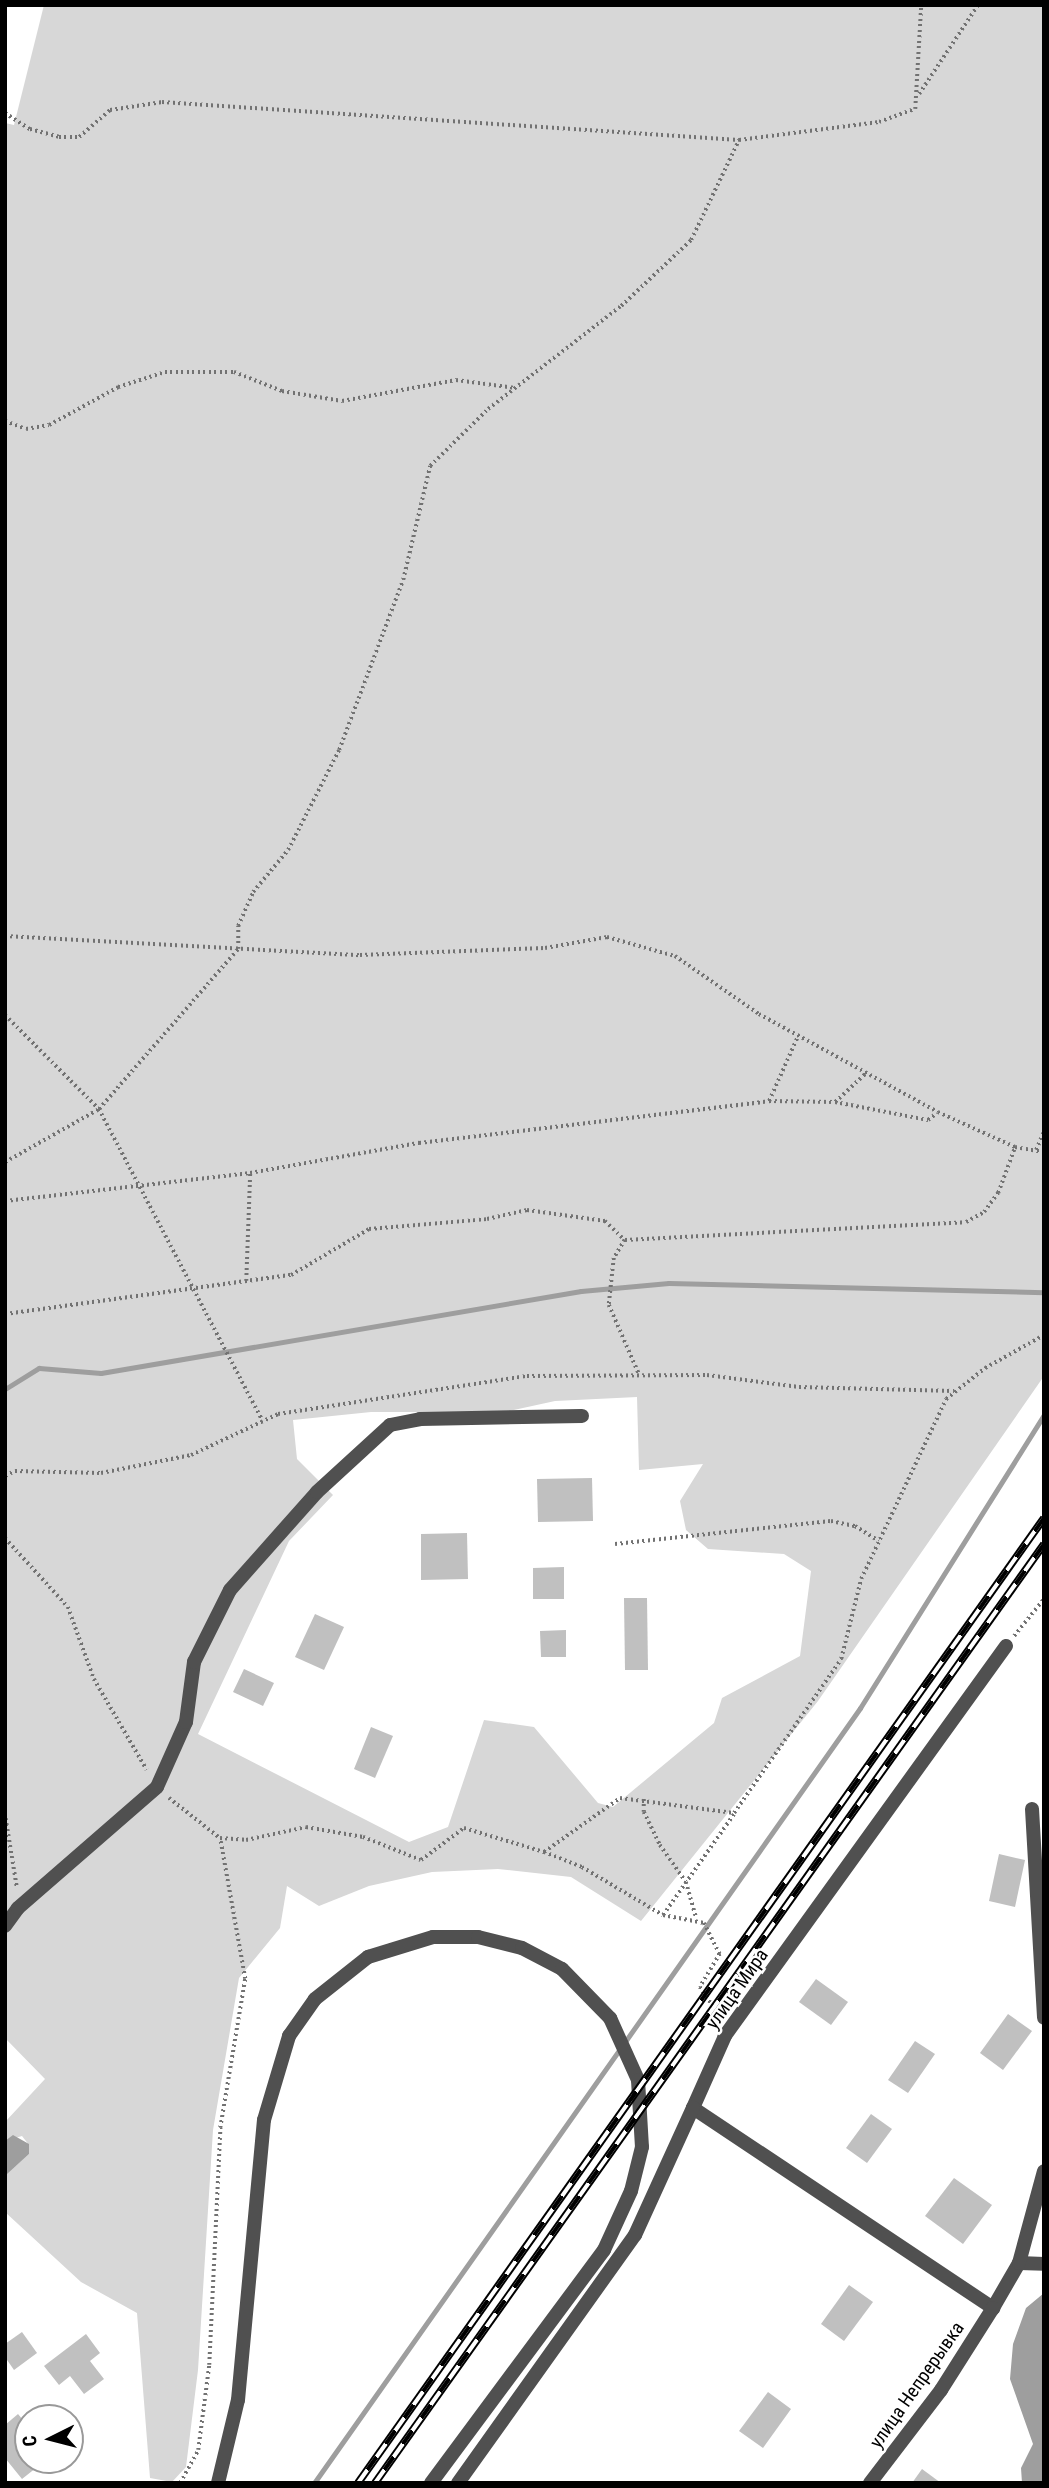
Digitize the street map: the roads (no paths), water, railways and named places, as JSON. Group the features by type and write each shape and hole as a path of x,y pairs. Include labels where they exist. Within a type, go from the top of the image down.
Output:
{"street":[{"path":"5,1926 18,1908 157,1787 186,1722 194,1662 230,1590 317,1492 390,1425 420,1419 582,1416"},
{"name":"улица Мира","path":"458,2483 635,2235 729,2030 1006,1646"},
{"path":"1032,1809 1044,2018"},
{"path":"218,2483 238,2400 264,2120 280,2057 301,2017 331,1983 359,1963 389,1948 433,1937 478,1937 522,1948 580,1983 610,2018 626,2047 643,2125 631,2191 586,2278 431,2483"},
{"path":"693,2108 993,2308 1019,2263 1040,2208 1044,2171"},
{"path":"1019,2263 1044,2264"},
{"name":"улица Непрерывка","path":"870,2483 941,2390 993,2308"}],"waterway":[{"path":"5,1389 39,1368 101,1373 581,1291 669,1283 1044,1292"},
{"path":"314,2483 860,1708 1044,1415"}],"railway":[{"path":"358,2483 1044,1518"},
{"path":"375,2483 1044,1544"}]}
